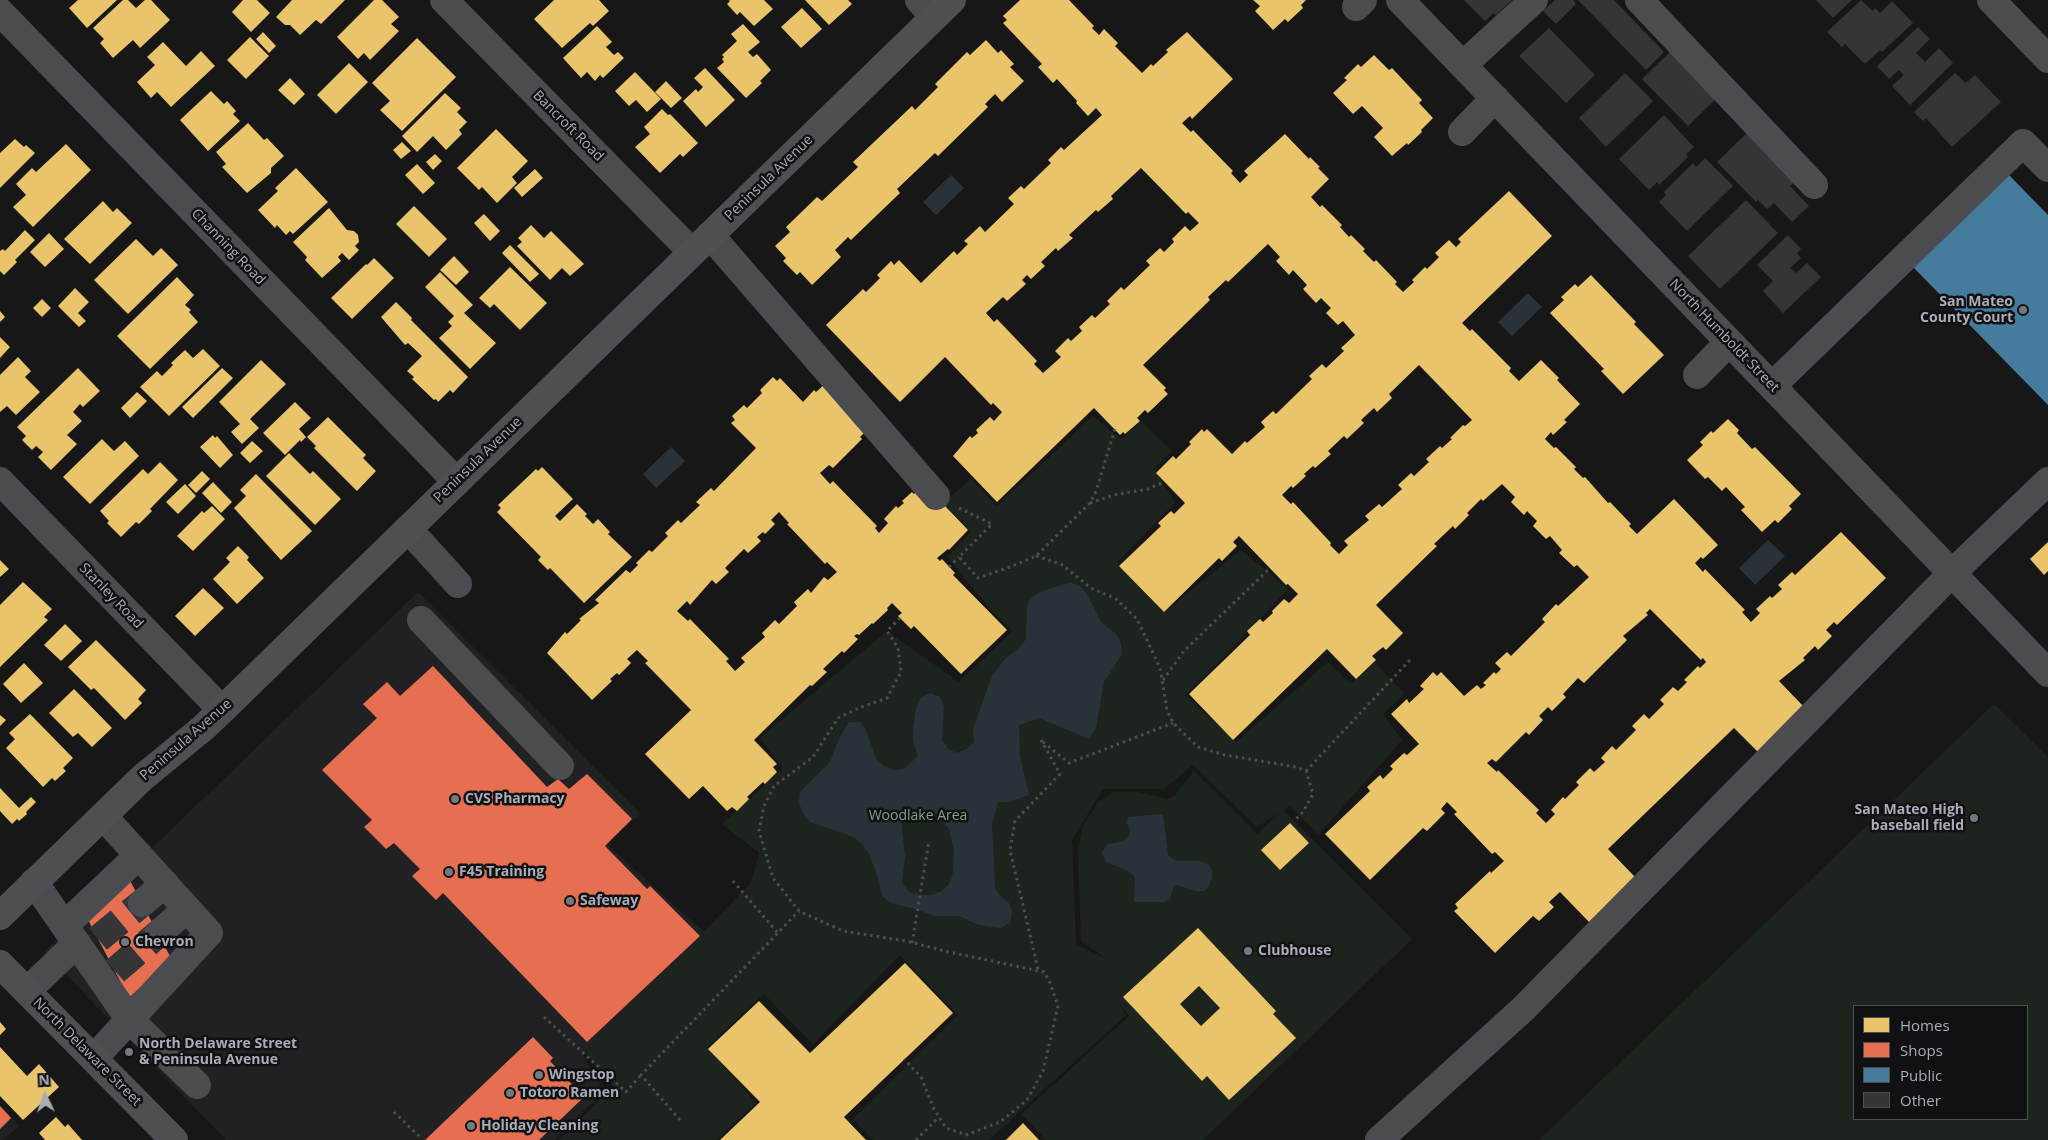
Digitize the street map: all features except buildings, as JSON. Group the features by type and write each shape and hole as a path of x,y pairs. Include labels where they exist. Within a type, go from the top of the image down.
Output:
{"main road":[{"name":"Peninsula Avenue","path":"0,916 142,778 222,710 457,482 701,244 935,6"},
{"name":"North Delaware Street","path":"0,964 174,1140"}],"street":[{"name":"Bancroft Road","path":"444,0 701,244 936,496"},
{"name":"North Humboldt Street","path":"1400,0 2048,673"},
{"path":"1463,65 1534,0"},
{"path":"1639,0 1814,185"},
{"path":"1991,0 2048,59"},
{"name":"Channing Road","path":"0,12 457,482"},
{"path":"1462,132 1495,98"},
{"path":"1772,386 2023,143 2048,168"},
{"path":"1697,375 1729,342"},
{"path":"1379,1140 1523,1009 1952,573 2048,481"},
{"name":"Stanley Road","path":"0,482 222,710"},
{"path":"408,529 458,584"},
{"path":"421,620 560,766"},
{"path":"94,1058 209,933 103,816"},
{"path":"27,991 81,940 139,855"},
{"path":"34,882 109,976 130,1020 196,1085"},
{"path":"142,903 165,884"},
{"path":"158,934 187,909"}],"path":[{"path":"959,557 978,578 1010,568 1036,556 1090,503 1096,491 1115,429"},
{"path":"1090,503 1164,482"},
{"path":"936,496 992,524 949,567"},
{"path":"1036,556 1061,564 1091,588 1116,600 1137,619 1160,668 1167,710 1174,723 1198,747 1225,755 1296,767 1306,771"},
{"path":"1163,681 1184,651 1270,568"},
{"path":"900,618 887,631 898,648 901,672 887,698 838,718 813,757 774,786 764,806 759,831 773,878 800,910 843,931 912,943 1044,972 1049,980 1058,1006 1043,1071 1027,1100 1000,1122 966,1135 946,1128 921,1077 904,1059"},
{"path":"1306,771 1410,660"},
{"path":"1038,970 1010,850 1015,821 1060,774 1041,740 1069,763 1174,723"},
{"path":"1294,821 1303,812 1313,794 1306,771"},
{"path":"912,943 929,841"},
{"path":"733,881 778,932"},
{"path":"544,1017 626,1092 800,910"},
{"path":"641,1076 680,1120"},
{"path":"394,1112 420,1137"},
{"path":"916,1140 939,1117"}],"shaded area":[{"path":"951,175 964,188 936,215 923,202"},
{"path":"1528,293 1542,307 1512,336 1498,322"},
{"path":"671,447 685,461 656,488 643,474"},
{"path":"1768,540 1785,556 1755,585 1739,568"},
{"path":"1071,583 1080,586 1086,592 1101,622 1116,634 1121,644 1122,654 1104,682 1096,728 1089,739 1039,718 1019,725 1020,756 1029,795 1009,802 998,802 992,824 995,888 1001,897 1009,903 1012,912 1010,923 1001,928 979,925 959,916 935,916 891,903 882,896 877,875 869,854 863,845 854,837 810,822 803,813 799,803 800,792 830,762 838,741 849,722 860,722 866,730 876,759 884,766 894,770 904,769 918,756 913,741 916,708 921,698 930,693 940,697 944,707 942,740 948,749 957,753 967,749 974,742 973,729 992,676 1004,660 1020,647 1026,639 1027,606 1032,597","holes":["929,813 939,817 949,829 954,851 953,872 950,883 942,891 932,895 919,895 909,892 902,883 905,856 901,822 908,815"]},
{"path":"418,592 641,814 606,843 708,936 583,1055 604,1091 555,1140 226,1140 44,952"},
{"path":"1163,814 1168,855 1176,861 1200,861 1208,864 1212,870 1212,878 1209,886 1204,891 1196,891 1177,885 1173,888 1170,899 1165,902 1134,902 1134,876 1128,871 1106,862 1102,852 1108,844 1124,841 1128,837 1130,830 1127,823 1128,817"},
{"path":"0,1105 19,1126 3,1140 0,1140"}],"green space":[{"name":"Woodlake Area","path":"1093,416 1121,439 1141,421 1172,451 1154,469 1175,503 1117,562 1164,612 1241,550 1288,589 1185,695 1236,742 1328,662 1351,684 1374,662 1405,694 1383,714 1402,740 1319,834 1289,806 1283,810 1412,939 1203,1140 1046,1140 1021,1114 1129,1016 1119,1004 1126,1015 989,1140 873,1140 853,1119 958,1015 900,955 813,1044 764,994 707,1047 756,1103 716,1140 559,1140 613,1087 585,1053 751,883 759,853 722,824 783,768 760,738 887,631 959,682 1013,631 992,611 947,557 971,532 943,503 971,479 997,506","holes":["1193,765 1257,827 1279,813 1257,834 1194,771 1174,796 1168,799 1138,792 1114,792 1098,802 1083,826 1078,852 1081,941 1107,959 1076,944 1072,840 1103,789 1164,789"]},
{"path":"1994,704 2048,757 2048,1140 1539,1140"}],"tunnel":[{"path":"98,939 142,903"},
{"path":"115,971 158,934"}],"place":[{"name":"San Mateo County Court","path":"2023,310"},
{"name":"CVS Pharmacy","path":"455,799"},
{"name":"San Mateo High baseball field","path":"1974,818"},
{"name":"F45 Training","path":"449,872"},
{"name":"Safeway","path":"570,901"},
{"name":"Chevron","path":"125,942"},
{"name":"Clubhouse","path":"1248,951"},
{"name":"North Delaware Street & Peninsula Avenue","path":"129,1052"},
{"name":"Wingstop","path":"539,1075"},
{"name":"Totoro Ramen","path":"510,1093"},
{"name":"Holiday Cleaning","path":"471,1126"}]}
